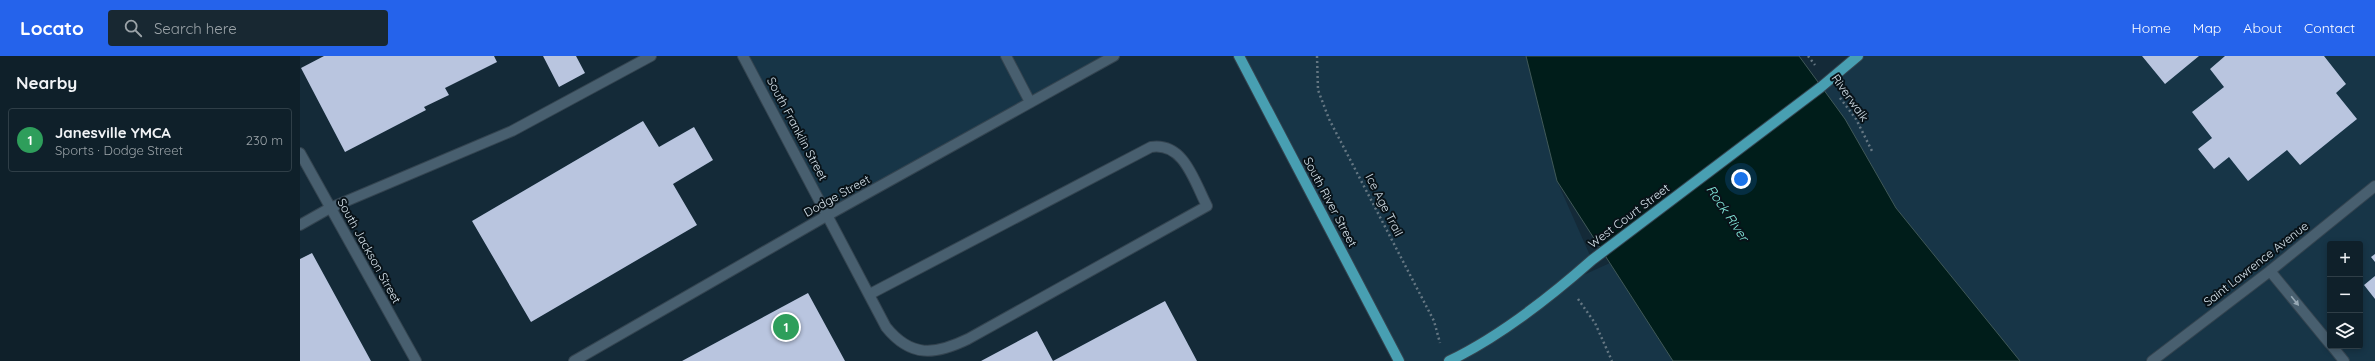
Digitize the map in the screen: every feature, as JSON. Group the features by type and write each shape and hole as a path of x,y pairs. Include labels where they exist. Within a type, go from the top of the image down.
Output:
{"main road":[{"name":"South River Street","path":"1239,56 1399,361"},
{"name":"West Court Street","path":"1448,361 1516,320 1566,283 1592,260 1824,84 1858,56"}],"street":[{"path":"300,226 330,208 512,131 651,56"},
{"name":"South Franklin Street","path":"743,56 870,294 886,327 896,340 910,349 927,352 948,349 1207,206 1183,160 1175,151 1162,145 1150,146 870,294"},
{"path":"1006,56 1030,102"},
{"name":"Dodge Street","path":"574,361 828,215 1114,56"},
{"name":"South Jackson Street","path":"300,153 416,361"},
{"name":"Saint Lawrence Avenue","path":"2152,361 2270,271 2375,186"},
{"path":"2270,271 2327,340"},
{"path":"2334,349 2344,361"}],"path":[{"name":"Ice Age Trail","path":"1317,56 1318,90 1329,119 1434,321 1441,348"},
{"name":"Riverwalk","path":"1808,56 1824,84 1856,119 1873,153"},
{"path":"1566,283 1595,323 1612,361"}],"shaded area":[{"path":"743,56 1114,56 828,215"},
{"path":"1239,56 1526,56 1557,181 1592,260 1568,282 1610,263 1673,361 1399,361"},
{"path":"1858,56 2375,56 2375,361 2020,361 1896,208 1845,119 1821,87"}],"water":[{"name":"Rock River","path":"1526,56 1799,56 1845,119 1896,208 2020,361 1673,361 1557,181"}],"building":[{"path":"324,56 494,56 497,62 445,88 449,95 424,107 426,110 345,152 301,68"},
{"path":"543,56 576,56 585,73 559,87"},
{"path":"2142,56 2199,56 2165,84"},
{"path":"2225,56 2324,56 2346,84 2336,93 2357,119 2300,165 2287,150 2248,181 2229,157 2214,169 2198,149 2212,138 2192,112 2224,87 2210,69"},
{"path":"643,121 659,147 694,127 713,160 673,184 697,225 531,322 472,221"},
{"path":"312,253 371,361 300,361 300,259"},
{"path":"2375,254 2375,262 2371,257"},
{"path":"2375,276 2375,299 2364,285"},
{"path":"808,293 845,361 682,361"},
{"path":"1165,301 1197,361 1053,361"},
{"path":"1037,331 1053,361 981,361"}],"place":[{"name":"Janesville YMCA","path":"786,327"}]}
